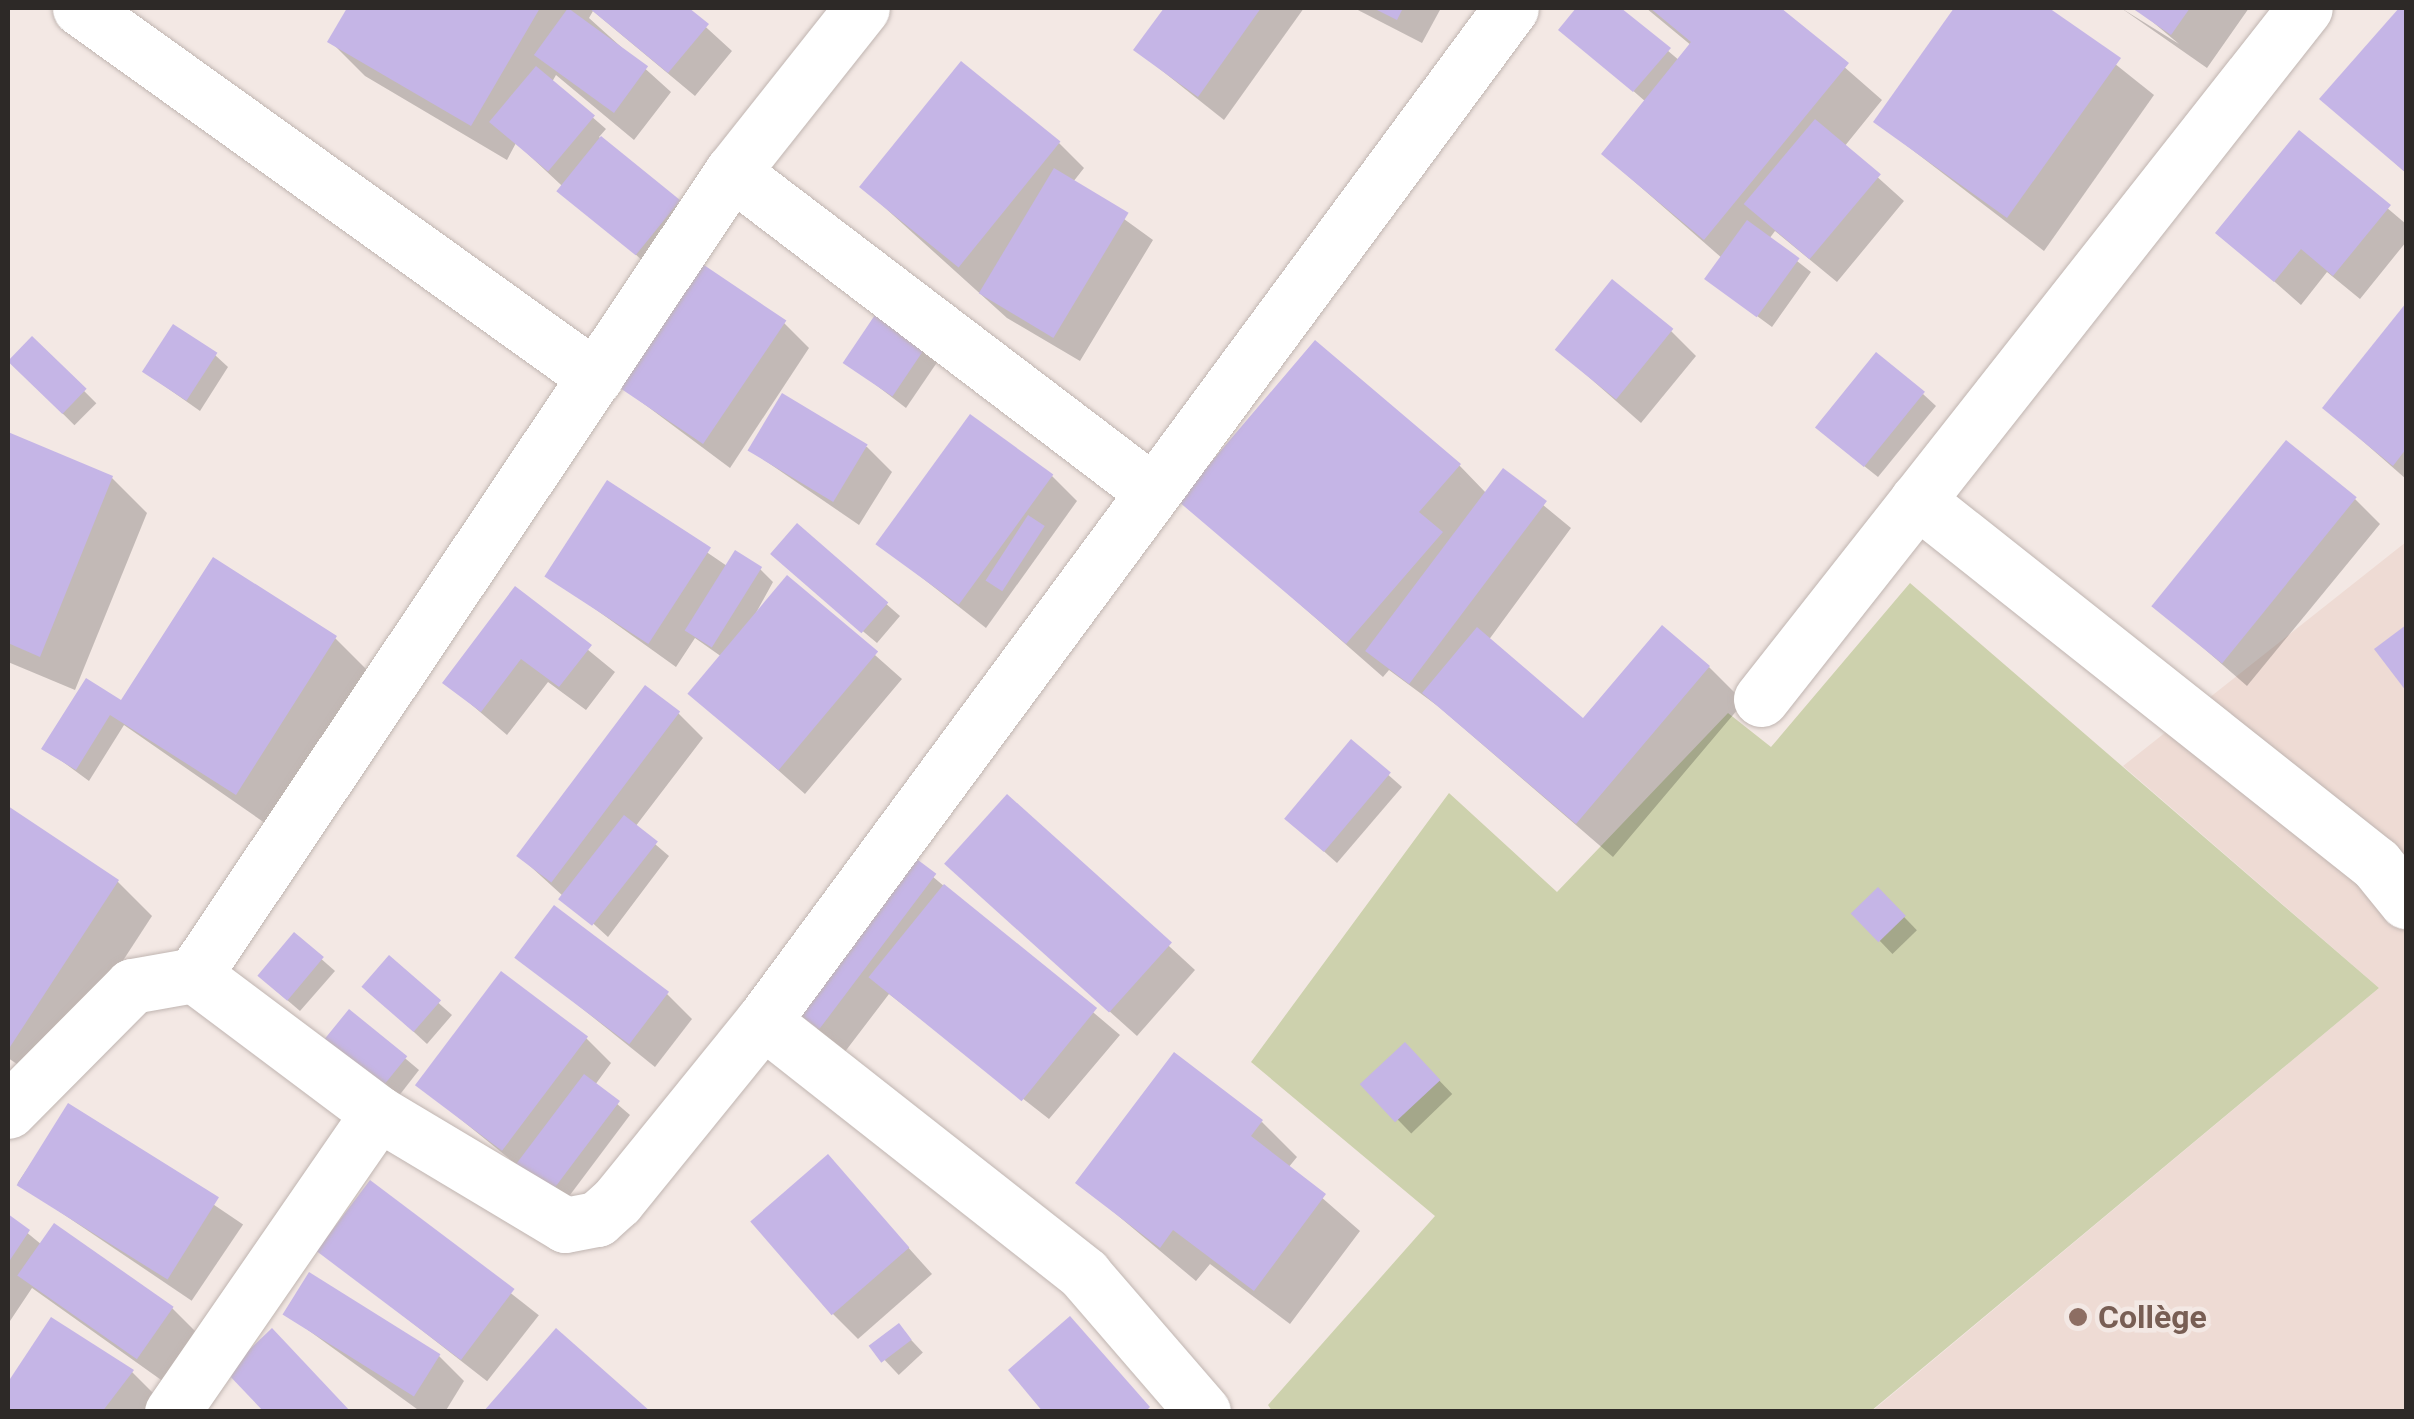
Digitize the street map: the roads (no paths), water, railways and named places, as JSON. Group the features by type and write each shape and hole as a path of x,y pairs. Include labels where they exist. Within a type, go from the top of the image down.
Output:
{"street":[{"path":"80,8 595,377"},
{"path":"8,1111 132,986 194,975 732,172 862,8"},
{"path":"194,975 378,1114 564,1225 598,1220 763,1022 1511,8"},
{"path":"1762,700 2305,8"},
{"path":"732,172 1153,492"},
{"path":"1916,500 2376,864 2406,901"},
{"path":"763,1022 1084,1274 1203,1412"},
{"path":"172,1412 378,1114"}],"place":[{"name":"Collège","path":"2078,1317"}]}
